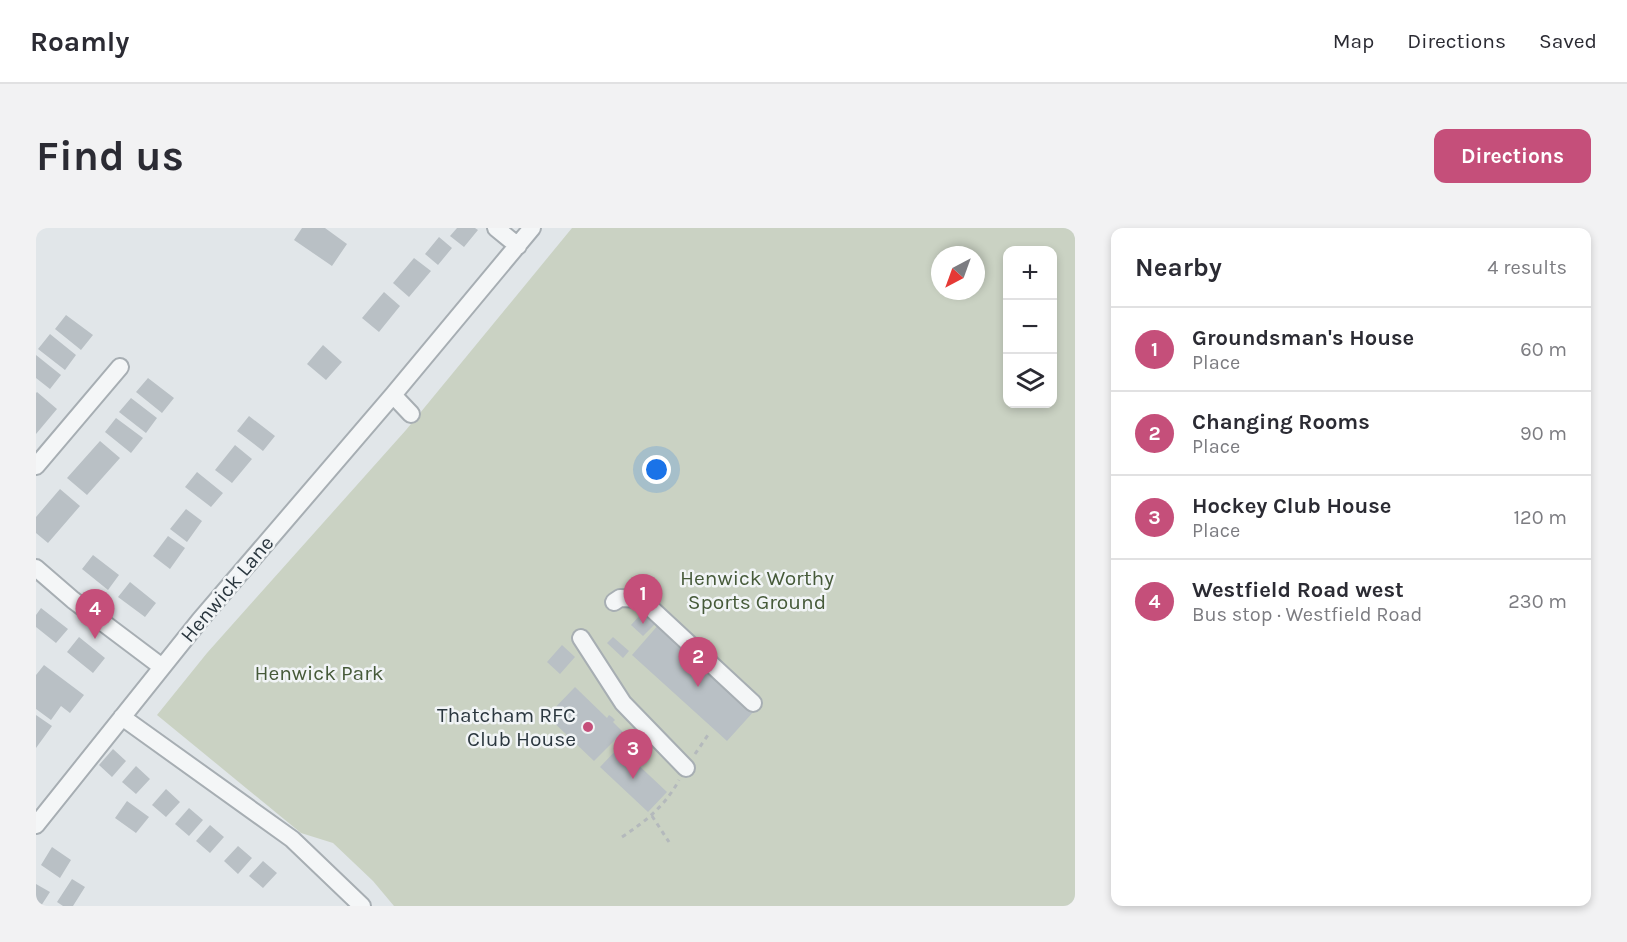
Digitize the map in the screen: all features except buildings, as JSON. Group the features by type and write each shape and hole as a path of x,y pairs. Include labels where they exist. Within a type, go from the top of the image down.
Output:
{"street":[{"path":"496,228 518,246"},
{"name":"Henwick Lane","path":"36,825 263,545 393,395 532,228"},
{"path":"36,466 120,367"},
{"path":"393,395 411,414"},
{"path":"36,568 65,594 162,668"},
{"path":"614,602 620,598 641,599 753,703"},
{"path":"581,638 624,704 686,768"},
{"path":"122,717 292,839 362,906"}],"path":[{"path":"622,837 652,816 671,795 710,732"},
{"path":"652,816 669,842"}],"green space":[{"name":"Henwick Worthy Sports Ground","path":"572,228 1075,228 1075,906 394,906 373,881 333,843 301,833 157,715 207,653 406,430"}],"place":[{"name":"Groundsman's House","path":"643,624"},
{"name":"Westfield Road west","path":"95,639"},
{"name":"Changing Rooms","path":"698,687"},
{"name":"Thatcham RFC Club House","path":"588,727"},
{"name":"Hockey Club House","path":"633,779"}],"park label":[{"name":"Henwick Park","path":"319,673"}]}
